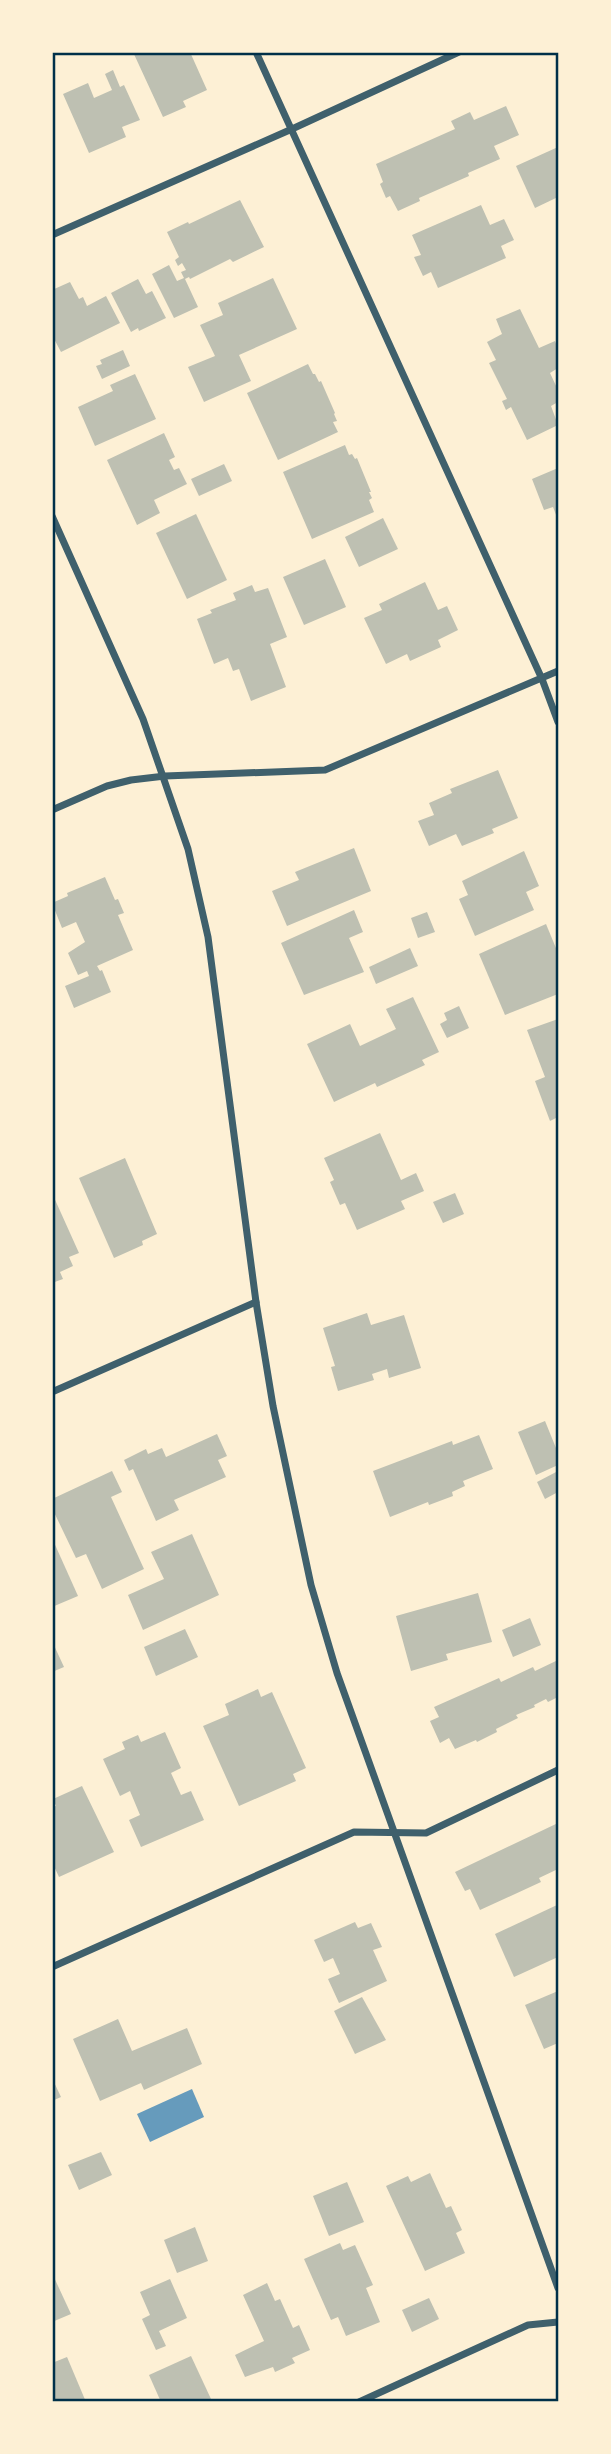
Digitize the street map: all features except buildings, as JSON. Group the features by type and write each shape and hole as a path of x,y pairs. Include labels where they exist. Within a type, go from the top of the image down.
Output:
{"street":[{"path":"256,52 542,679 558,722"},
{"path":"52,235 459,52"},
{"path":"52,516 120,664 165,776 188,849 208,937 256,1302 273,1406 311,1585 337,1673 558,2288"},
{"path":"52,810 107,786 131,780 165,776 325,770 558,671"},
{"path":"52,1392 256,1302"},
{"path":"52,1967 354,1832 426,1833 558,1770"},
{"path":"359,2402 528,2325 558,2322"}],"water":[{"path":"192,2089 204,2117 150,2142 137,2114"}]}
